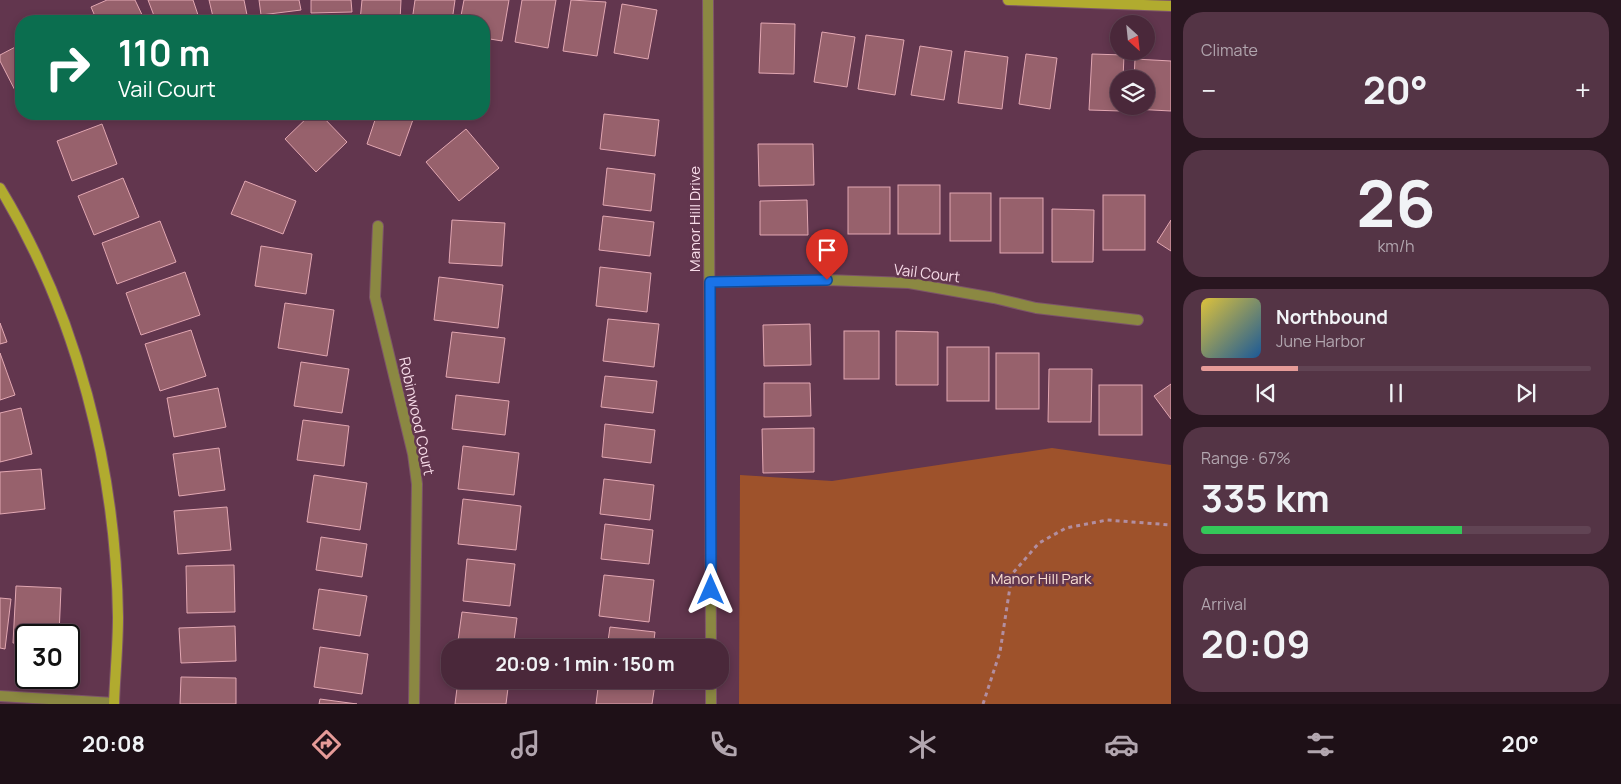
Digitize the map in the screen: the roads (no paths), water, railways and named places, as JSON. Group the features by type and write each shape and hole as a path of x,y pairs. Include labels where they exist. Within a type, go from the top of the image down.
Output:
{"street":[{"name":"Manor Hill Drive","path":"708,0 711,639"},
{"path":"1008,0 1171,6"},
{"path":"0,188 58,305 90,405 112,524 118,619 114,703 0,696"},
{"name":"Robinwood Court","path":"378,226 375,297 413,454 417,484 414,704"},
{"name":"Vail Court","path":"710,282 827,280 909,284 994,298 1036,308 1138,320"},
{"path":"711,689 711,704"}],"park label":[{"name":"Manor Hill Park","path":"1041,578"}]}
